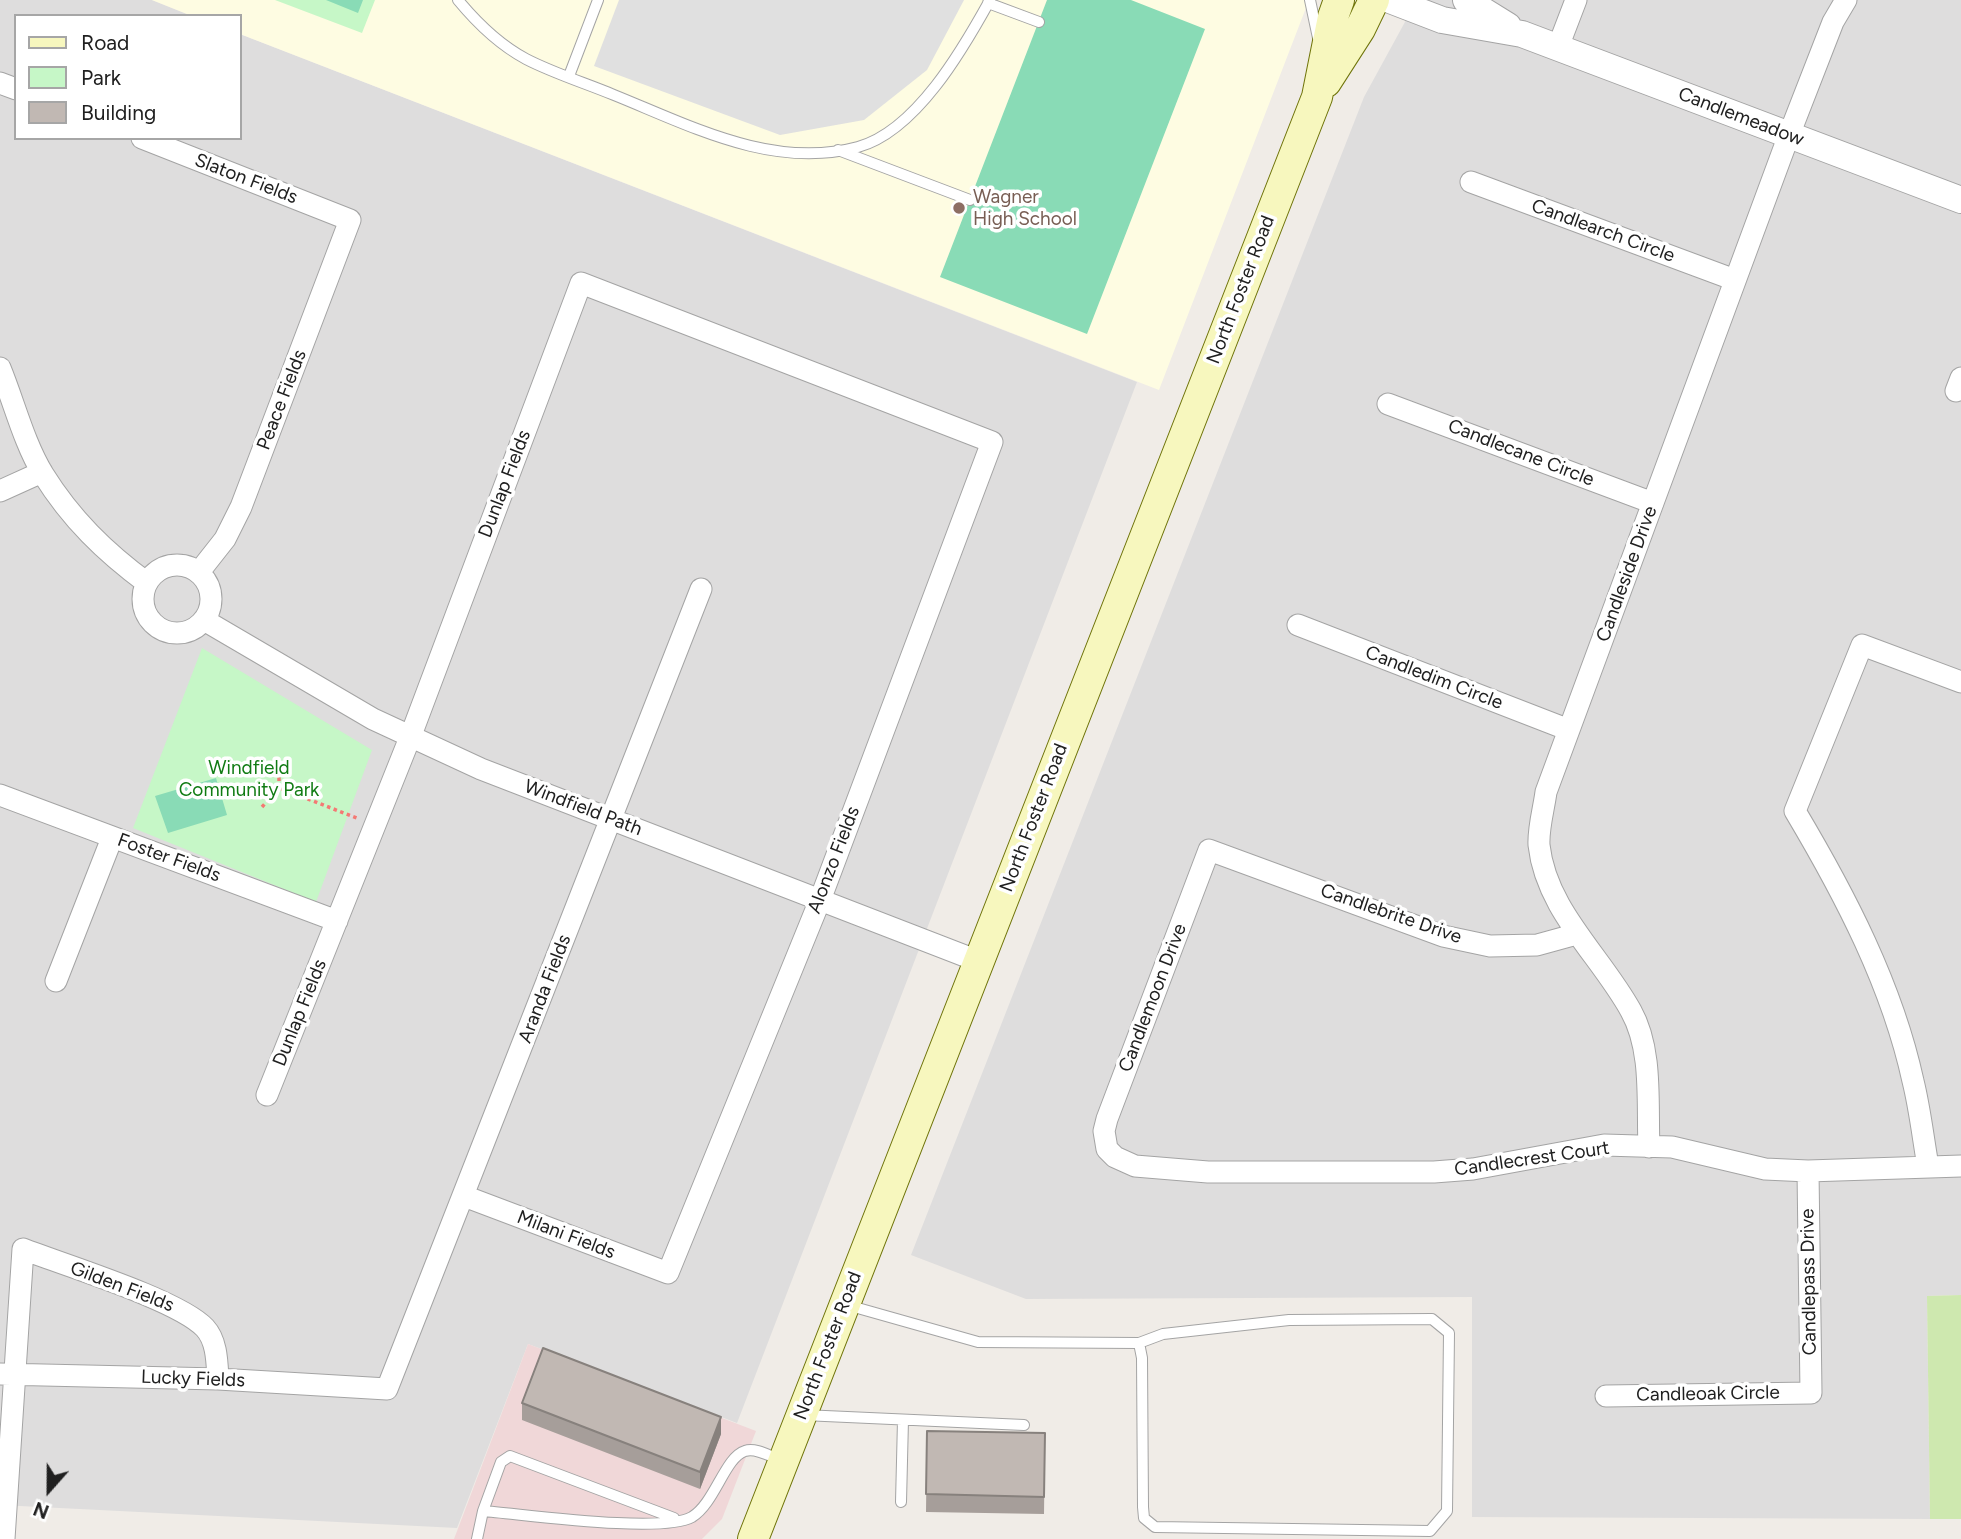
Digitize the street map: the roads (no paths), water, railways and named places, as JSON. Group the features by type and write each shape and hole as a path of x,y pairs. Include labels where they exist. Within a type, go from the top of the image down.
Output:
{"main road":[{"name":"North Foster Road","path":"753,1539 1317,97 1339,0"},
{"name":"North Foster Road","path":"1317,97 1360,30 1374,0"}],"street":[{"name":"Candlemeadow","path":"1390,0 1442,20 1522,34 1961,200"},
{"name":"Candlemeadow","path":"1466,0 1522,34"},
{"path":"1558,47 1576,0"},
{"name":"Candleside Drive","path":"1648,1147 1644,1047 1632,1012 1577,934 1547,881 1539,843 1546,792 1789,135 1833,22 1846,0"},
{"name":"Slaton Fields","path":"147,140 350,220"},
{"name":"Candlearch Circle","path":"1471,182 1735,280"},
{"name":"Peace Fields","path":"199,572 225,539 242,506 350,220"},
{"name":"Dunlap Fields","path":"267,1095 411,735 581,283 992,442"},
{"path":"0,368 42,472 80,527 147,583"},
{"name":"Candlecane Circle","path":"1388,404 1653,503"},
{"name":"Alonzo Fields","path":"668,1273 820,900 992,442"},
{"path":"0,491 42,472"},
{"path":"176,564 199,572 207,582 211,595 210,608 204,620 183,632 159,627 144,607 147,583 165,567 176,564"},
{"name":"Aranda Fields","path":"387,1389 701,589"},
{"name":"Windfield Path","path":"204,620 373,719 481,769 978,961"},
{"name":"Candledim Circle","path":"1298,625 1569,730"},
{"path":"1928,1166 1913,1079 1886,991 1849,905 1795,811 1862,645 1961,682"},
{"name":"Foster Fields","path":"0,795 337,921"},
{"path":"56,981 112,838"},
{"name":"Candlebrite Drive","path":"1209,850 1443,936 1490,946 1537,945 1577,934"},
{"name":"Candlemoon Drive","path":"1107,1149 1104,1131 1107,1119 1209,850"},
{"name":"Candlecrest Court","path":"1107,1149 1115,1157 1135,1166 1208,1172 1434,1172 1473,1169 1604,1145 1701,1153 1765,1169 1808,1171 1961,1166"},
{"name":"Candlepass Drive","path":"1808,1171 1811,1393"},
{"name":"Milani Fields","path":"464,1196 668,1273"},
{"name":"Gilden Fields","path":"8,1374 23,1249 182,1310 206,1329 216,1350 218,1379"},
{"path":"4,1539 8,1374"},
{"name":"Lucky Fields","path":"8,1374 218,1379 387,1389"},
{"name":"Candleoak Circle","path":"1606,1396 1811,1393"}],"lane":[{"path":"458,0 482,28 525,58 723,139 766,150 814,152 860,146 888,131 931,94 965,45 989,1 1039,22"},
{"path":"569,76 598,0"},
{"path":"1310,0 1323,64"},
{"path":"837,149 970,200"},
{"path":"845,1304 978,1342 1139,1343 1163,1334 1289,1320 1433,1319 1449,1333 1447,1511 1430,1531 1155,1527 1144,1518 1143,1507 1142,1358 1139,1343"},
{"path":"801,1415 1024,1425"},
{"path":"901,1502 903,1420"},
{"path":"483,1510 637,1524 678,1520 691,1517 711,1499 735,1458 745,1451 756,1451 783,1461"},
{"path":"477,1539 483,1510 501,1462 510,1456 678,1520"}],"place":[{"name":"Wagner High School","path":"959,208"}],"park label":[{"name":"Windfield Community Park","path":"249,779"}]}
